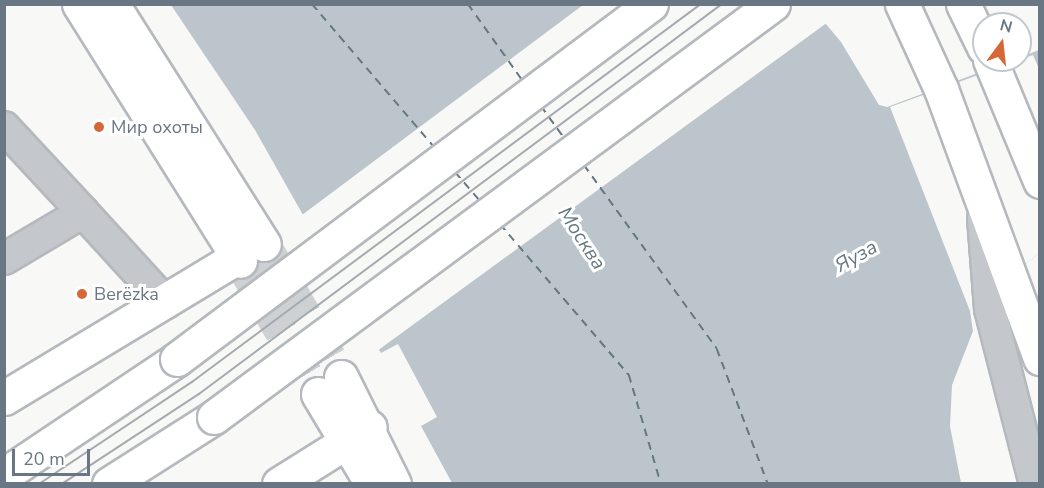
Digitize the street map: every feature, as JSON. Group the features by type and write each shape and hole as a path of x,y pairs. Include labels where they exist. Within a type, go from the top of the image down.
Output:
{"main road":[{"path":"79,4 247,254"},
{"path":"112,4 247,254"},
{"path":"4,475 177,359 651,4"},
{"path":"110,483 214,417 773,4"},
{"path":"963,4 972,23"},
{"path":"915,9 941,89 980,191 1013,275 1033,311 1040,357"},
{"path":"995,72 1040,181"},
{"path":"4,398 247,254"},
{"path":"329,386 358,435 394,483"},
{"path":"279,483 358,435"},
{"path":"358,435 372,483"}],"lane":[{"path":"4,127 166,303"},
{"path":"980,191 990,309 1035,483"},
{"path":"4,259 83,212"}],"water":[{"path":"171,5 810,5 841,42 879,105 887,107 980,72 1032,72 1032,53 1039,50 1039,253 970,311 973,331 952,385 950,426 961,483 452,483 421,426 437,417 398,344 381,353 255,130"}],"pier":[{"path":"814,4 828,22 377,351 302,215 583,5"},
{"path":"1032,55 1040,71 1039,253 970,311 890,107 986,72 1032,72"}],"ferry route":[{"path":"312,4 434,147"},
{"path":"468,4 523,81"},
{"path":"541,106 565,139"},
{"path":"584,165 717,349 768,484"},
{"path":"455,172 479,200"},
{"path":"500,224 629,375 661,484"}],"tunnel":[{"path":"264,244 341,377"},
{"path":"240,261 318,394"}],"tram line":[{"path":"39,484 192,382 701,4"},
{"path":"62,484 199,394 722,4"}],"place":[{"name":"Мир охоты","path":"99,127"},
{"name":"Berёzka","path":"82,294"}],"water label":[{"name":"Москва","path":"582,238"},
{"name":"Яуза","path":"856,256"}]}
